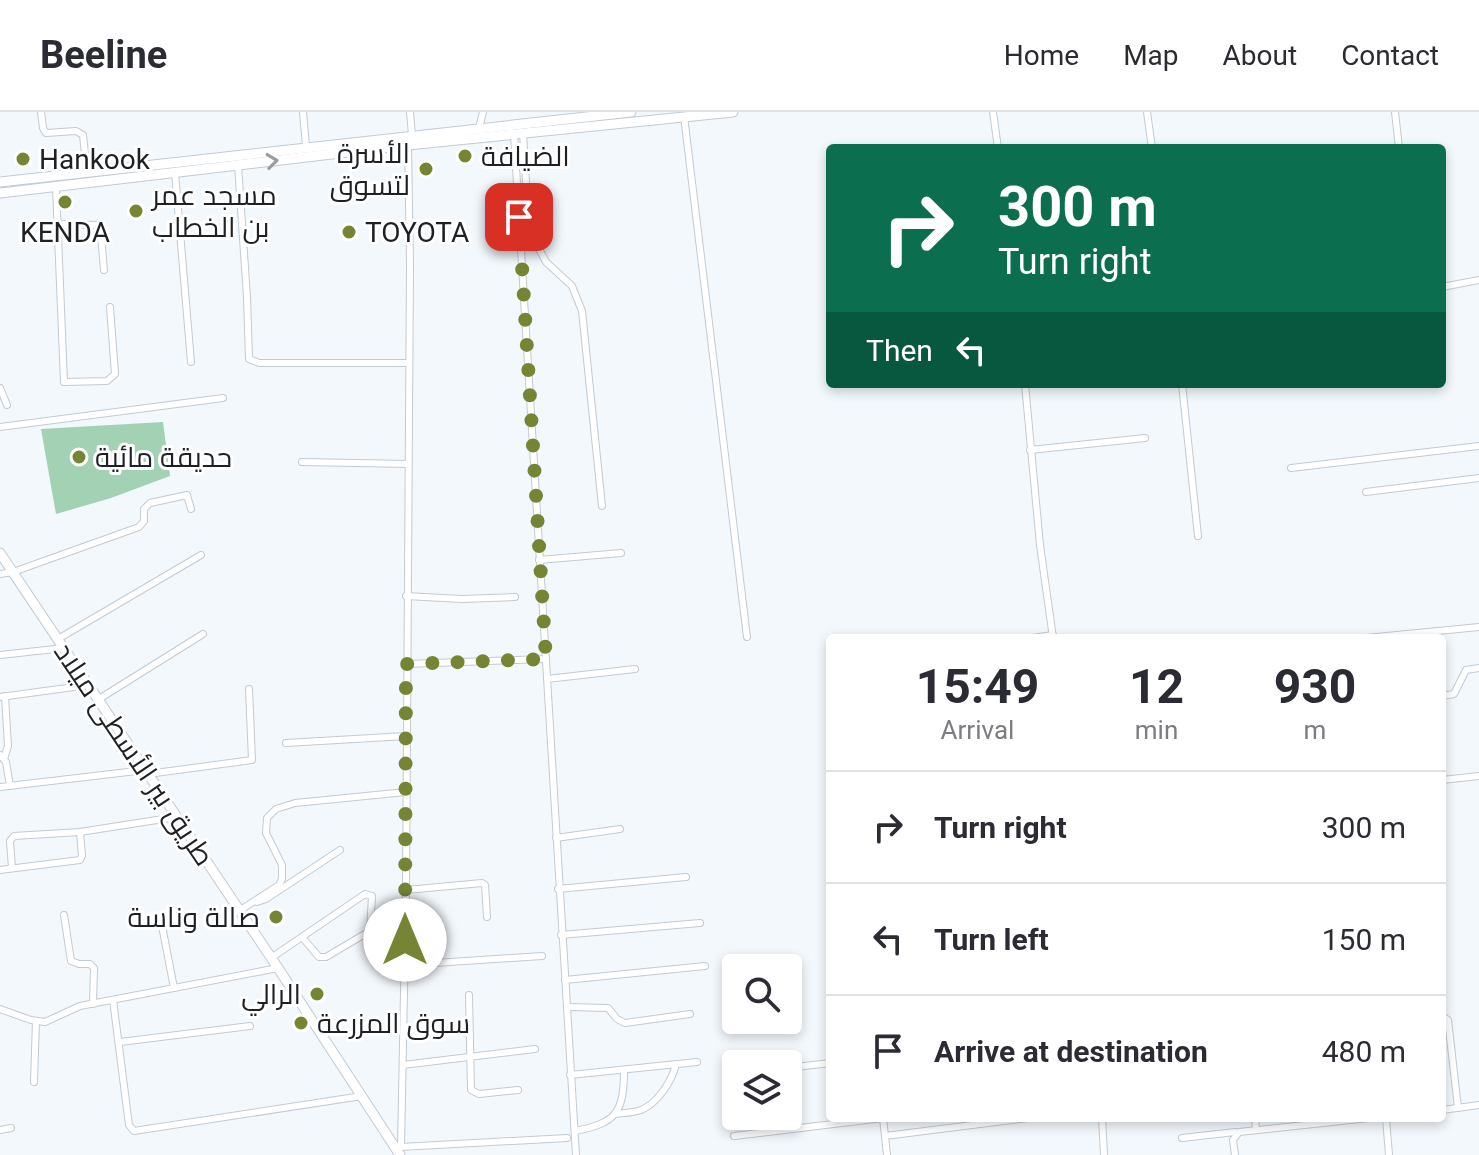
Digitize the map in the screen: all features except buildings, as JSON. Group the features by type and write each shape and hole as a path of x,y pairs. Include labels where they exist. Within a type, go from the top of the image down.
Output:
{"main road":[{"path":"0,182 631,112"},
{"path":"0,193 408,145 733,112"},
{"name":"طريق بير الأسطى ميلاد","path":"0,553 399,1151"}],"street":[{"path":"41,112 46,133 76,131 83,135 87,172"},
{"path":"303,112 306,146"},
{"path":"410,112 412,135"},
{"path":"479,128 483,112"},
{"path":"993,112 997,144"},
{"path":"1147,112 1151,144"},
{"path":"1395,112 1399,144"},
{"path":"684,116 747,637"},
{"path":"518,134 539,249 546,262 572,286 582,311 602,506"},
{"path":"518,134 539,560 576,1155"},
{"path":"408,145 406,890 399,1151 567,1138"},
{"path":"238,165 249,359 259,363 409,363"},
{"path":"175,173 191,362"},
{"path":"56,187 64,382 107,381 115,374 110,307"},
{"path":"58,224 100,225 104,270"},
{"path":"1446,286 1479,280"},
{"path":"0,388 7,405"},
{"path":"1025,388 1053,634"},
{"path":"1182,388 1198,536"},
{"path":"0,427 223,398"},
{"path":"1030,450 1145,438"},
{"path":"1291,468 1479,446"},
{"path":"302,462 408,464"},
{"path":"1366,492 1479,478"},
{"path":"0,574 139,527 144,521 144,509 150,503 187,495 191,509"},
{"path":"539,560 621,553"},
{"path":"0,655 61,644 201,555"},
{"path":"406,596 462,599 515,597"},
{"path":"1407,634 1479,627"},
{"path":"99,699 203,634"},
{"path":"406,664 546,659"},
{"path":"1446,695 1454,694 1466,670 1479,668"},
{"path":"547,679 635,669"},
{"path":"10,786 2,757 8,746 2,696 89,685"},
{"path":"0,787 252,760 249,689"},
{"path":"286,743 406,736"},
{"path":"1446,780 1479,776"},
{"path":"239,911 279,885 282,879 280,858 266,833 267,818 276,809 295,803 406,792"},
{"path":"12,868 10,841 14,836 80,832 176,817"},
{"path":"556,838 620,829"},
{"path":"0,870 80,860 80,832"},
{"path":"254,902 266,899 340,850"},
{"path":"558,889 686,877"},
{"path":"406,890 482,883 485,885 487,917"},
{"path":"271,958 365,894 372,896 371,927 367,935 326,957 319,957 302,937"},
{"path":"64,915 71,961 90,964 94,968 93,1004"},
{"path":"561,935 700,923"},
{"path":"162,926 174,988"},
{"path":"405,965 542,956"},
{"path":"565,980 705,966"},
{"path":"0,1009 45,1022 70,1009 278,968"},
{"path":"469,995 473,1093 518,1090"},
{"path":"113,1000 129,1125 134,1131 362,1096"},
{"path":"567,1007 608,1008 625,1023 690,1014"},
{"path":"1446,1019 1458,1108"},
{"path":"34,1082 36,1021"},
{"path":"120,1042 250,1026"},
{"path":"403,1065 535,1049"},
{"path":"570,1075 697,1062"},
{"path":"802,1066 826,1063"},
{"path":"615,1114 642,1109 651,1102 672,1079 676,1064"},
{"path":"575,1131 601,1126 615,1114 620,1106 624,1070"},
{"path":"1446,1110 1479,1105"},
{"path":"734,1136 850,1122"},
{"path":"883,1122 887,1155"},
{"path":"885,1136 996,1122"},
{"path":"1102,1122 1104,1155"},
{"path":"1255,1122 1256,1130"},
{"path":"1182,1138 1321,1122"},
{"path":"1386,1122 1389,1155"},
{"path":"0,1130 11,1128"},
{"path":"1235,1155 1233,1140 1239,1132"}],"green space":[{"path":"163,422 170,476 56,514 41,429"}],"place":[{"name":"الضيافة","path":"465,156"},
{"name":"Hankook","path":"23,159"},
{"name":"الأسرة لتسوق","path":"426,169"},
{"name":"KENDA","path":"65,202"},
{"name":"مسجد عمر بن الخطاب","path":"136,211"},
{"name":"TOYOTA","path":"349,232"},
{"name":"حديقة مائية","path":"79,457"},
{"name":"صالة وناسة","path":"276,917"},
{"name":"الرالي","path":"317,994"},
{"name":"سوق المزرعة","path":"301,1023"}],"route":[{"path":"405,940 406,664 546,659 519,217"}]}
